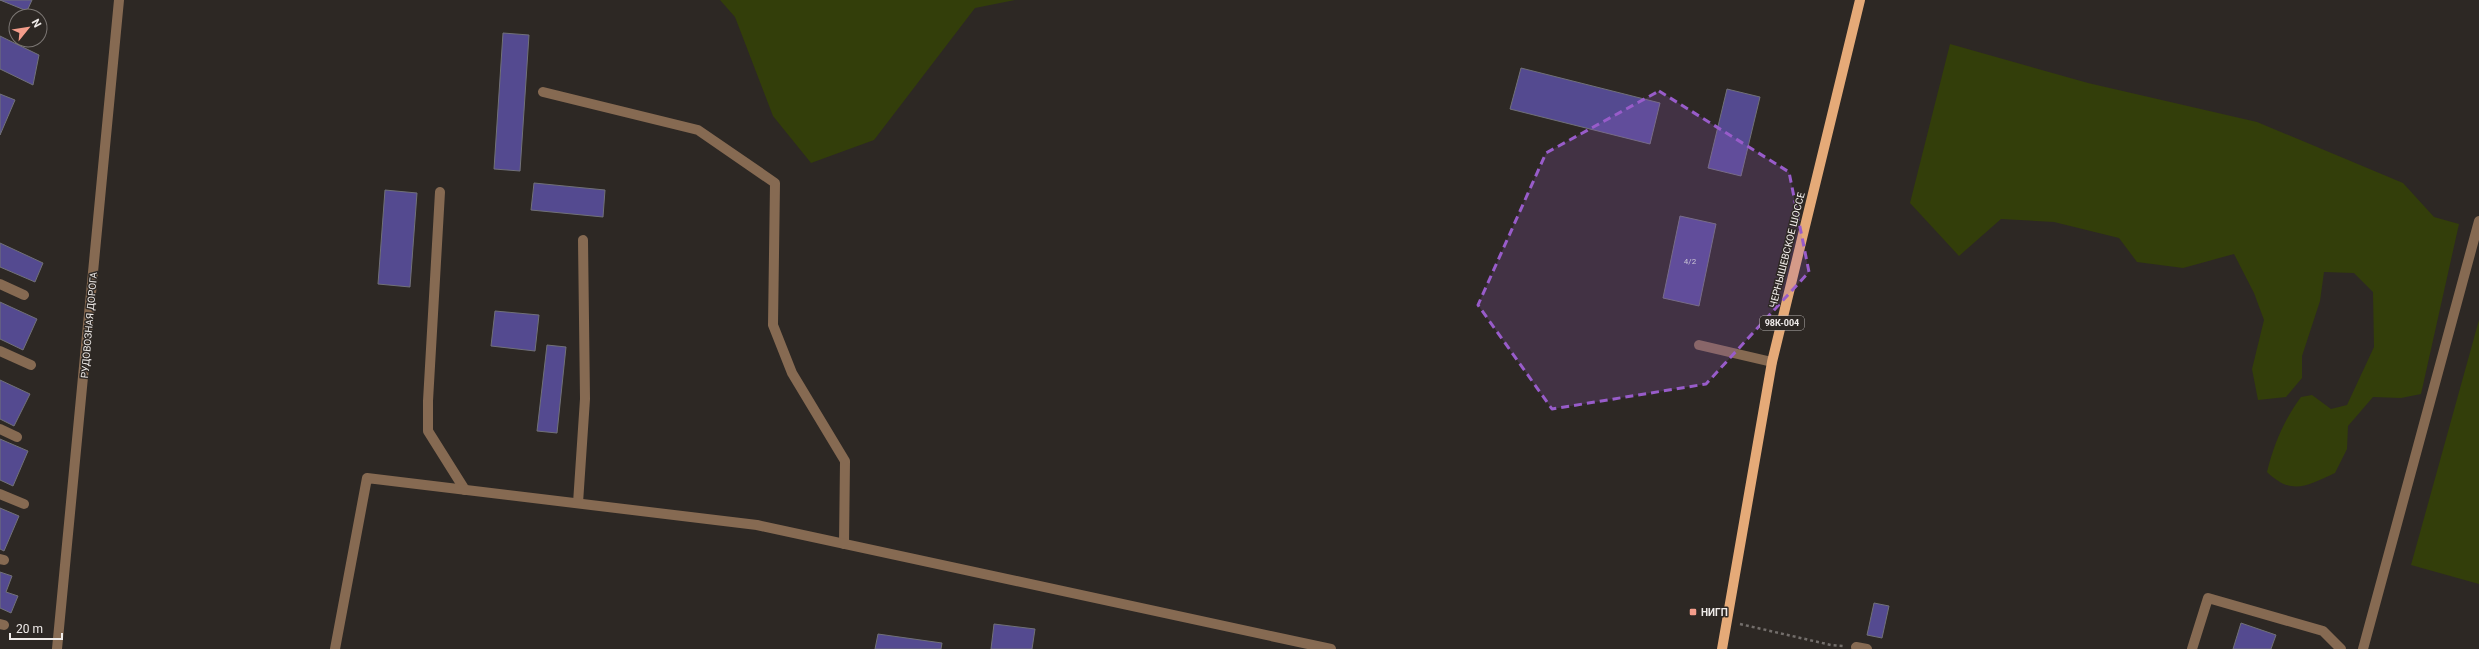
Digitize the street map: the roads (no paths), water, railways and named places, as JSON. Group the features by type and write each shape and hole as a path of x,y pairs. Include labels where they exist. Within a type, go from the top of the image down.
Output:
{"main road":[{"name":"ЧЕРНЫШЕВСКОЕ ШОССЕ","path":"1722,649 1729,621 1772,362 1860,0"}],"street":[{"name":"РУДОВОЗНАЯ ДОРОГА","path":"57,649 119,0"},
{"path":"543,92 698,130 775,183 773,325 792,373 845,461 844,544"},
{"path":"440,192 428,401 428,431 465,490"},
{"path":"2363,649 2479,221"},
{"path":"578,503 585,399 582,240"},
{"path":"0,284 24,295"},
{"path":"1698,345 1772,362"},
{"path":"0,351 31,365"},
{"path":"0,429 18,437"},
{"path":"335,649 367,478 757,525 1331,649"},
{"path":"0,494 24,504"},
{"path":"2192,649 2208,598 2323,631 2341,649"},
{"path":"1856,647 1867,649"}],"place":[{"name":"НИГП","path":"1693,612"}]}
